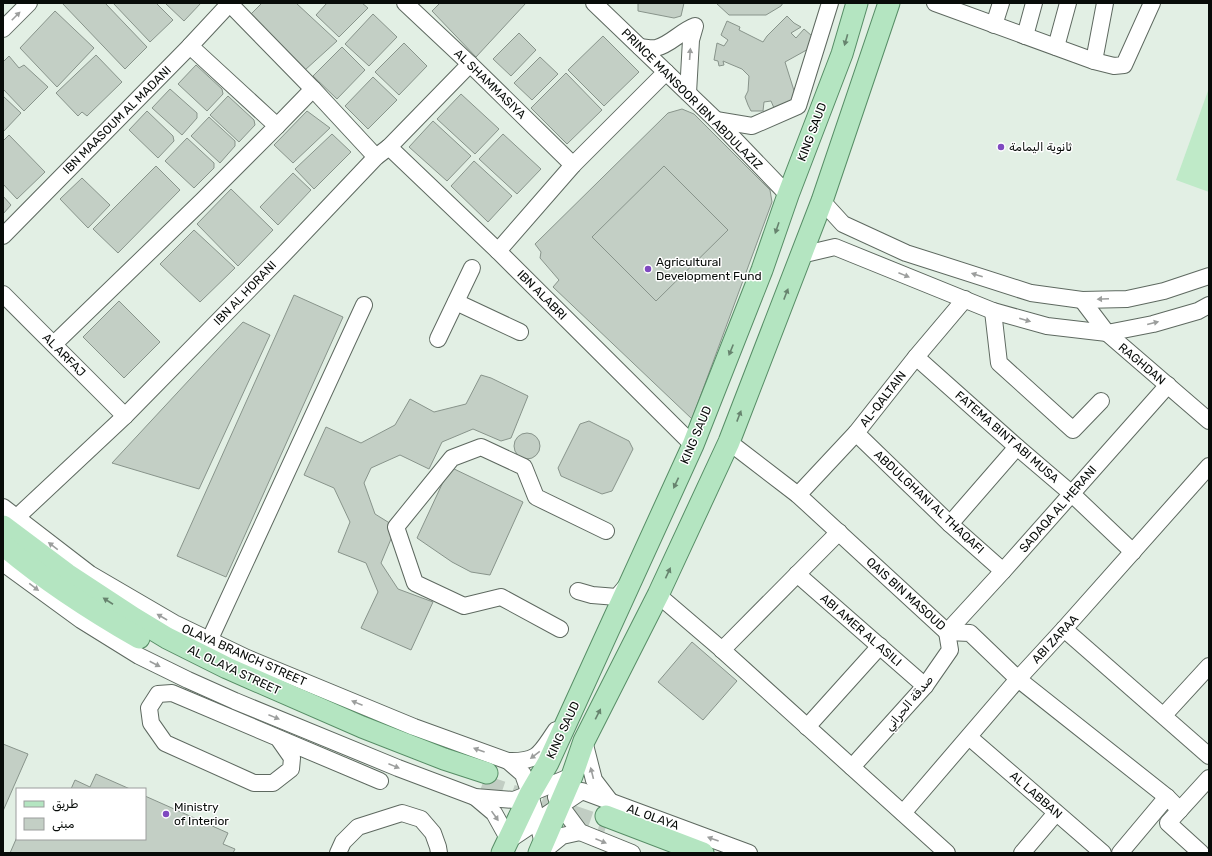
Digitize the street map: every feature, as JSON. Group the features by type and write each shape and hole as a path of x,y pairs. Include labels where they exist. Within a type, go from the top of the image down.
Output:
{"main road":[{"name":"KING SAUD","path":"505,846 530,794 547,778 576,702 693,445 762,270 788,195 842,54 857,3"},
{"name":"KING SAUD","path":"541,850 572,776 584,740 658,595 729,442 822,201 889,3"},
{"name":"AL OLAYA STREET","path":"9,522 67,574 167,638 234,671 362,728 444,759 481,785"},
{"name":"AL OLAYA STREET","path":"3,544 47,579 104,618 157,648 247,691 377,746 481,785"},
{"path":"608,814 676,853"},
{"path":"608,814 703,853"}],"street":[{"path":"3,29 29,3"},
{"path":"229,3 376,157"},
{"name":"IBN MAASOUM AL MADANI","path":"3,236 190,46 229,3"},
{"name":"AL SHAMMASIYA","path":"405,3 470,64 573,165"},
{"path":"716,120 752,126 798,106 830,3"},
{"path":"935,3 966,8 994,25 1094,61 1114,66 1124,65 1152,3"},
{"path":"994,25 1001,3"},
{"path":"1025,36 1034,3"},
{"path":"1056,47 1068,3"},
{"path":"1094,61 1105,3"},
{"name":"PRINCE MANSOOR IBN ABDULAZIZ","path":"597,4 716,120 788,195"},
{"path":"640,47 656,48 668,42 687,28 695,26 691,40 688,93"},
{"path":"190,46 277,126"},
{"name":"IBN AL HORANI","path":"9,522 125,416 281,257 376,157 389,147 470,64"},
{"path":"498,250 573,165 666,72"},
{"path":"54,344 203,200 313,90"},
{"name":"IBN ALABRI","path":"389,147 498,250 693,445"},
{"path":"822,201 843,224 906,252"},
{"path":"880,265 845,244 844,239 848,236 906,252 1031,293 1082,300 1127,299 1164,291 1209,276"},
{"path":"801,255 835,247 993,311 1046,326 1107,334 1198,311 1209,305"},
{"path":"438,339 472,268"},
{"name":"AL ARFAJ","path":"3,294 125,416"},
{"name":"AL-QALTAIN","path":"798,495 856,433 964,299"},
{"name":"RAGHDAN","path":"1082,300 1107,334 1168,385 1209,422"},
{"path":"456,302 520,332"},
{"path":"210,641 364,305"},
{"path":"993,311 999,362 1073,430 1101,401"},
{"name":"FATEMA BINT ABI MUSA","path":"916,357 1072,494 1133,552"},
{"name":"SADAQA AL HERANI","path":"947,632 1004,571 1168,385"},
{"name":"ABDULGHANI AL THAQAFI","path":"856,433 950,524 1004,571"},
{"name":"QAIS BIN MASOUD","path":"729,442 798,495 947,632 970,633 1018,679 1167,797 1180,810"},
{"path":"560,629 501,597 464,606 415,583 396,527 452,458 482,447 524,467 536,497 606,531"},
{"path":"950,524 1017,447"},
{"name":"ABI ZARAA","path":"903,813 1018,679 1209,466"},
{"name":"OLAYA BRANCH STREET","path":"3,507 9,522 90,574 174,623 247,658 414,727 508,761 522,761 532,759 538,755 576,702"},
{"path":"722,650 839,532"},
{"path":"3,563 81,620 139,656 235,701 398,768 481,785 514,800 530,794"},
{"name":"ABI AMER AL ASILI","path":"797,574 925,686"},
{"path":"578,591 592,595 617,597 630,582"},
{"path":"658,595 722,650 947,853"},
{"path":"1064,629 1209,756"},
{"name":"صدقة الحراني","path":"852,767 925,686 950,650 947,632"},
{"path":"807,727 880,646"},
{"path":"1164,715 1209,666"},
{"path":"278,738 292,758 291,769 272,783 254,783 165,743 151,723 149,708 158,694 172,693 380,781"},
{"path":"228,717 235,701"},
{"name":"AL LABBAN","path":"969,737 1103,853"},
{"path":"584,740 594,780 608,814"},
{"name":"OLAYA BRANCH STREET","path":"508,761 523,774 537,820 541,850"},
{"path":"572,776 547,778 560,805 580,832 632,853"},
{"path":"1201,853 1168,823 1209,778"},
{"path":"481,785 494,813 505,846"},
{"name":"AL OLAYA","path":"505,846 537,820 582,791 608,814 749,853"},
{"path":"1120,853 1167,797"},
{"path":"338,853 343,842 358,827 402,813 421,818 433,833 439,853"},
{"path":"1022,853 1056,813"},
{"path":"541,850 562,836 580,832"}],"green space":[{"path":"1209,88 1209,192 1176,180"}],"building":[{"path":"62,3 105,3 147,47 125,69"},
{"path":"113,3 156,3 173,20 150,42"},
{"path":"165,3 201,3 184,21"},
{"path":"262,3 296,3 337,41 305,70 250,15"},
{"path":"327,3 362,3 368,8 339,37 316,15"},
{"path":"440,3 526,3 476,57 432,11"},
{"path":"638,3 684,3 681,16 674,18 638,11"},
{"path":"716,3 783,3 781,6 766,15 729,15"},
{"path":"55,11 94,48 57,87 20,48"},
{"path":"373,14 397,37 369,66 345,44"},
{"path":"787,16 801,27 791,33 796,38 804,29 812,36 812,47 785,62 796,97 787,105 774,108 771,101 764,102 763,111 751,111 745,97 748,91 749,76 742,69 723,61 724,65 719,66 718,61 714,60 717,43 724,46 728,40 721,35 727,21 740,27 739,30 763,42"},
{"path":"519,33 536,50 511,76 493,59"},
{"path":"603,36 639,72 604,106 568,70"},
{"path":"404,43 427,66 399,95 375,72"},
{"path":"342,47 365,70 337,99 313,76"},
{"path":"96,55 122,82 87,116 82,112 78,116 56,93"},
{"path":"9,56 19,68 24,65 48,87 24,111 3,89 3,62"},
{"path":"540,57 558,74 532,100 514,83"},
{"path":"196,65 222,89 223,94 207,111 178,84"},
{"path":"566,73 602,110 567,144 531,108"},
{"path":"373,77 397,100 368,129 345,106"},
{"path":"170,89 197,113 197,118 182,135 152,108"},
{"path":"461,94 499,129 475,154 437,119"},
{"path":"3,96 21,113 3,132"},
{"path":"228,96 254,120 255,125 239,142 210,115"},
{"name":"Agricultural Development Fund","path":"682,109 694,114 770,190 772,202 692,419 553,287 559,280 540,258 541,252 535,244 668,113"},
{"path":"147,111 173,136 174,141 158,158 129,130"},
{"path":"307,111 330,128 293,163 274,145"},
{"path":"209,117 235,141 235,146 220,163 191,136"},
{"path":"433,121 471,156 447,181 409,147"},
{"path":"332,134 351,152 314,189 295,169"},
{"path":"503,134 541,169 517,194 479,159"},
{"path":"9,135 45,172 17,199 3,184 3,141"},
{"path":"187,138 214,163 214,168 194,188 165,161"},
{"path":"474,161 512,196 488,222 451,186"},
{"path":"156,166 180,190 118,253 93,229"},
{"path":"664,166 728,230 656,301 592,237"},
{"path":"293,173 311,190 278,225 260,207"},
{"path":"82,178 110,205 88,228 60,199"},
{"path":"231,189 273,230 238,266 197,224"},
{"path":"3,196 11,205 3,214"},
{"path":"194,230 235,268 200,302 160,264"},
{"path":"294,295 343,317 226,577 177,556"},
{"path":"119,301 160,342 124,378 83,337"},
{"path":"243,322 270,335 199,489 112,463"},
{"path":"481,375 491,378 528,396 511,438 501,441 473,429 442,442 429,469 400,455 371,468 364,483 375,514 396,527 381,563 398,589 433,602 411,650 361,628 378,592 366,563 338,552 350,522 334,488 304,475 326,427 361,443 395,425 410,399 434,412 466,404"},
{"path":"589,421 629,441 633,449 612,491 602,494 561,476 558,468 580,424"},
{"path":"527,433 536,437 540,446 536,455 527,459 518,455 514,446 518,437"},
{"path":"450,467 523,502 490,575 471,572 452,562 417,538"},
{"path":"692,642 737,681 703,720 658,682"},
{"path":"3,744 28,754 3,811"},
{"path":"96,774 128,788 71,788 75,780 90,787"},
{"name":"Ministry of Interior","path":"146,796 228,833 223,844 235,849 233,853 10,853 16,839 146,840"}],"tunnel":[{"path":"482,785 606,827"}],"place":[{"name":"ثانوية اليمامة","path":"1001,147"},
{"name":"Agricultural Development Fund","path":"648,269"},
{"name":"Ministry of Interior","path":"166,814"}]}
